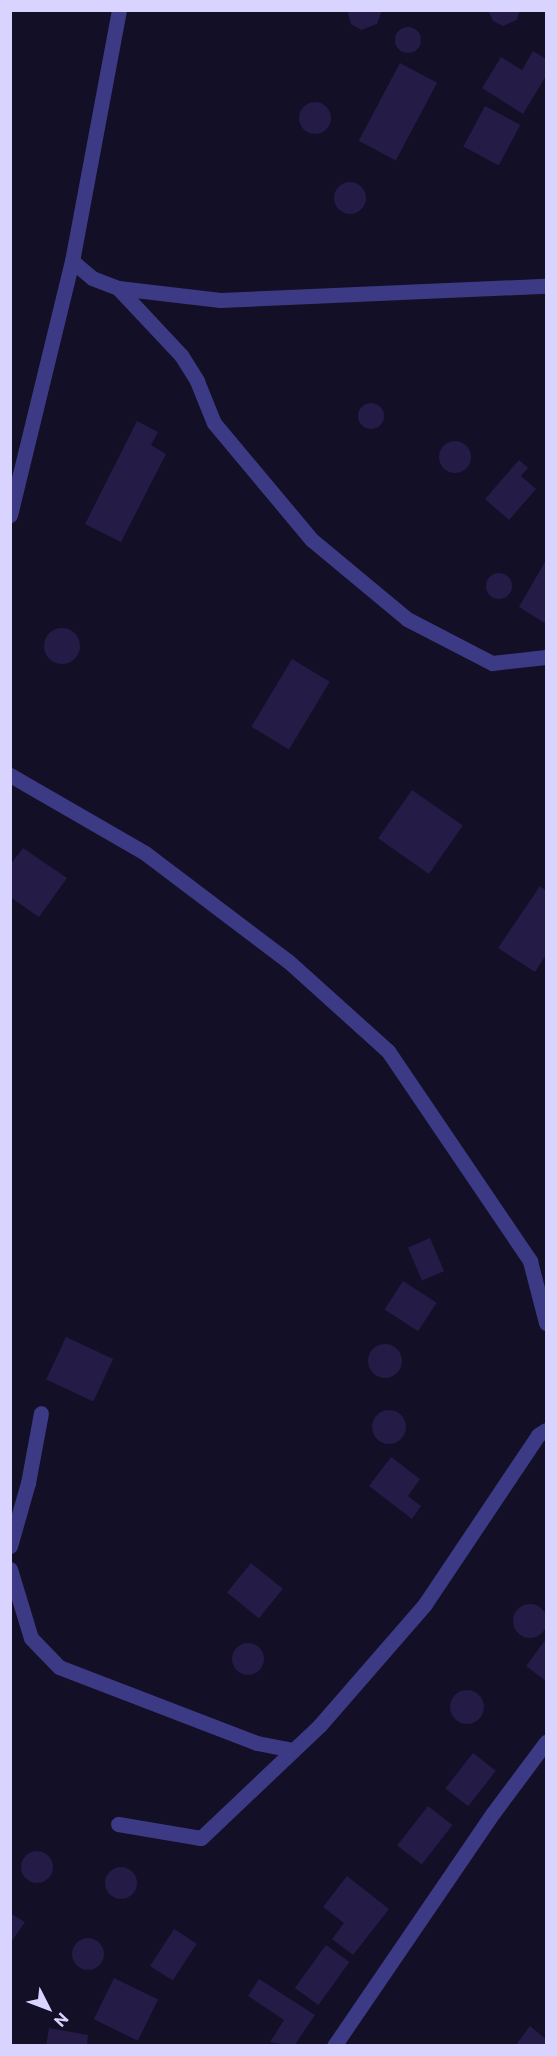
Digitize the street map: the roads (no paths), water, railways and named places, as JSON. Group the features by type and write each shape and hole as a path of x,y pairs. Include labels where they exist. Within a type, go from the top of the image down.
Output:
{"street":[{"path":"10,515 72,261 119,10"},
{"path":"72,261 92,278 118,288 220,300 546,286"},
{"path":"118,288 181,355 197,381 214,423 312,540 407,619 492,663 546,657"},
{"path":"10,775 145,853 288,961 388,1051 530,1261 546,1323"},
{"path":"10,1546 28,1483 41,1413"},
{"path":"118,1824 201,1838 293,1750 425,1605 538,1435 546,1430"},
{"path":"10,1569 31,1638 59,1667 257,1743 293,1750"},
{"path":"334,2046 493,1813 546,1742"}]}
